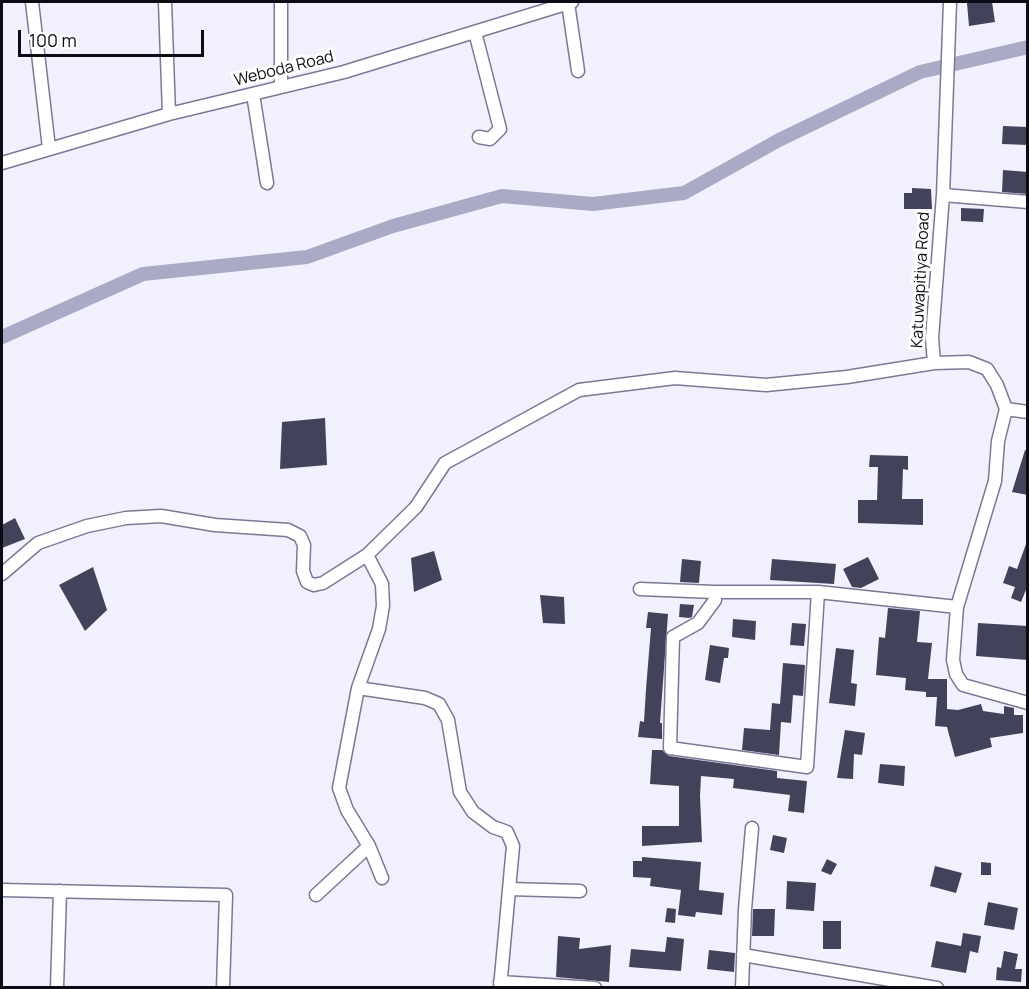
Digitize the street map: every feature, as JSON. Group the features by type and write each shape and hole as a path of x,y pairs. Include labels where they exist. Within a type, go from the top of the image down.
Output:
{"street":[{"path":"32,2 49,148"},
{"path":"165,2 169,114"},
{"path":"281,2 281,87"},
{"name":"Katuwapitiya Road","path":"950,2 943,195 932,338 934,363 969,362 987,369 997,385 1006,409"},
{"path":"565,3 578,71"},
{"name":"Weboda Road","path":"2,163 169,114 344,72 565,3"},
{"path":"475,32 500,129 490,139 479,137"},
{"path":"253,94 267,183"},
{"path":"943,195 1028,202"},
{"path":"2,574 38,543 87,526 116,520 161,516 215,525 288,530 300,536 304,545 303,571 307,582 314,585 323,583 368,555 416,507 445,463 579,390 675,378 766,385 847,377 934,363"},
{"path":"1028,412 1006,409 998,441 995,481 957,607 953,660 956,674 963,685 1028,702"},
{"path":"368,555 382,584 383,606 379,629 358,688 339,788 346,810 369,846 382,878"},
{"path":"640,589 818,592 957,607"},
{"path":"714,592 715,600 698,623 673,637 670,748 807,767 818,592"},
{"path":"358,688 425,698 439,704 448,720 460,792 473,812 493,827 507,832 513,846 500,985 595,987"},
{"path":"742,987 745,909 752,828"},
{"path":"316,895 369,846"},
{"path":"509,889 580,891"},
{"path":"2,890 226,895 223,987"},
{"path":"57,987 60,891"},
{"path":"743,955 937,987"}],"building":[{"path":"992,2 995,22 969,26 967,3"},
{"path":"1003,126 1028,127 1028,145 1002,144"},
{"path":"1003,170 1028,172 1028,194 1002,192"},
{"path":"912,188 931,189 932,209 904,209 904,193 912,193"},
{"path":"961,208 984,209 983,222 961,221"},
{"path":"325,418 327,465 280,469 282,422"},
{"path":"1025,450 1028,451 1028,495 1012,492"},
{"path":"870,455 908,456 908,470 903,469 902,499 923,499 923,525 858,523 858,500 877,500 878,467 869,467"},
{"path":"15,518 25,539 2,548 2,525"},
{"path":"1026,544 1028,585 1021,602 1011,598 1015,587 1003,583 1009,566 1017,569"},
{"path":"434,551 442,580 414,592 411,558"},
{"path":"868,557 879,579 861,588 852,587 843,569"},
{"path":"682,559 701,561 699,583 680,582"},
{"path":"772,559 836,564 834,584 770,580"},
{"path":"93,567 107,610 85,631 59,585"},
{"path":"540,595 564,597 565,624 543,623"},
{"path":"680,604 694,605 692,617 679,617"},
{"path":"888,608 920,611 917,642 932,643 928,679 947,679 947,709 958,710 981,704 983,711 1004,714 1004,706 1014,708 1014,715 1023,715 1023,733 990,738 992,747 955,757 947,727 935,726 937,697 926,697 926,692 905,690 906,678 876,675 879,637 885,638"},
{"path":"648,612 668,614 660,723 662,723 662,739 638,737 640,721 644,722 651,628 646,628"},
{"path":"733,619 756,621 755,640 732,637"},
{"path":"792,623 806,624 804,646 790,645"},
{"path":"978,623 1028,626 1028,660 976,656"},
{"path":"710,645 729,648 728,658 724,658 720,683 705,680"},
{"path":"836,648 854,650 851,683 857,684 855,706 829,703"},
{"path":"783,663 805,665 803,696 793,695 791,723 781,722 779,755 742,750 744,728 770,730 772,703 780,704"},
{"path":"845,730 865,733 862,755 854,754 853,779 837,778"},
{"path":"652,750 662,750 669,756 777,771 777,778 807,781 804,813 788,811 790,795 733,788 734,779 701,776 702,842 642,846 642,826 679,826 679,786 650,784"},
{"path":"880,764 905,766 904,786 878,783"},
{"path":"773,835 787,838 784,853 770,850"},
{"path":"642,857 701,862 699,890 724,893 722,915 696,912 695,917 678,915 681,890 650,886 651,878 633,877 633,861 642,861"},
{"path":"827,859 837,864 831,875 821,871"},
{"path":"981,862 991,863 991,875 981,875"},
{"path":"935,866 962,873 956,893 930,886"},
{"path":"787,881 816,883 814,911 786,909"},
{"path":"988,902 1018,908 1014,930 984,925"},
{"path":"667,908 676,909 675,923 665,922"},
{"path":"753,909 775,909 774,936 752,936"},
{"path":"823,921 841,921 841,949 823,949"},
{"path":"963,933 981,936 978,953 970,951 966,973 931,967 936,941 961,946"},
{"path":"558,936 580,938 579,949 611,945 609,982 556,977"},
{"path":"667,937 684,939 681,971 629,967 631,949 665,952"},
{"path":"709,950 735,953 734,972 707,969"},
{"path":"1004,951 1018,954 1015,969 1022,969 1021,982 996,980 997,967 1001,968"}],"waterway":[{"path":"2,337 143,274 307,257 393,226 502,196 593,204 684,193 779,140 920,72 1028,47"}]}
